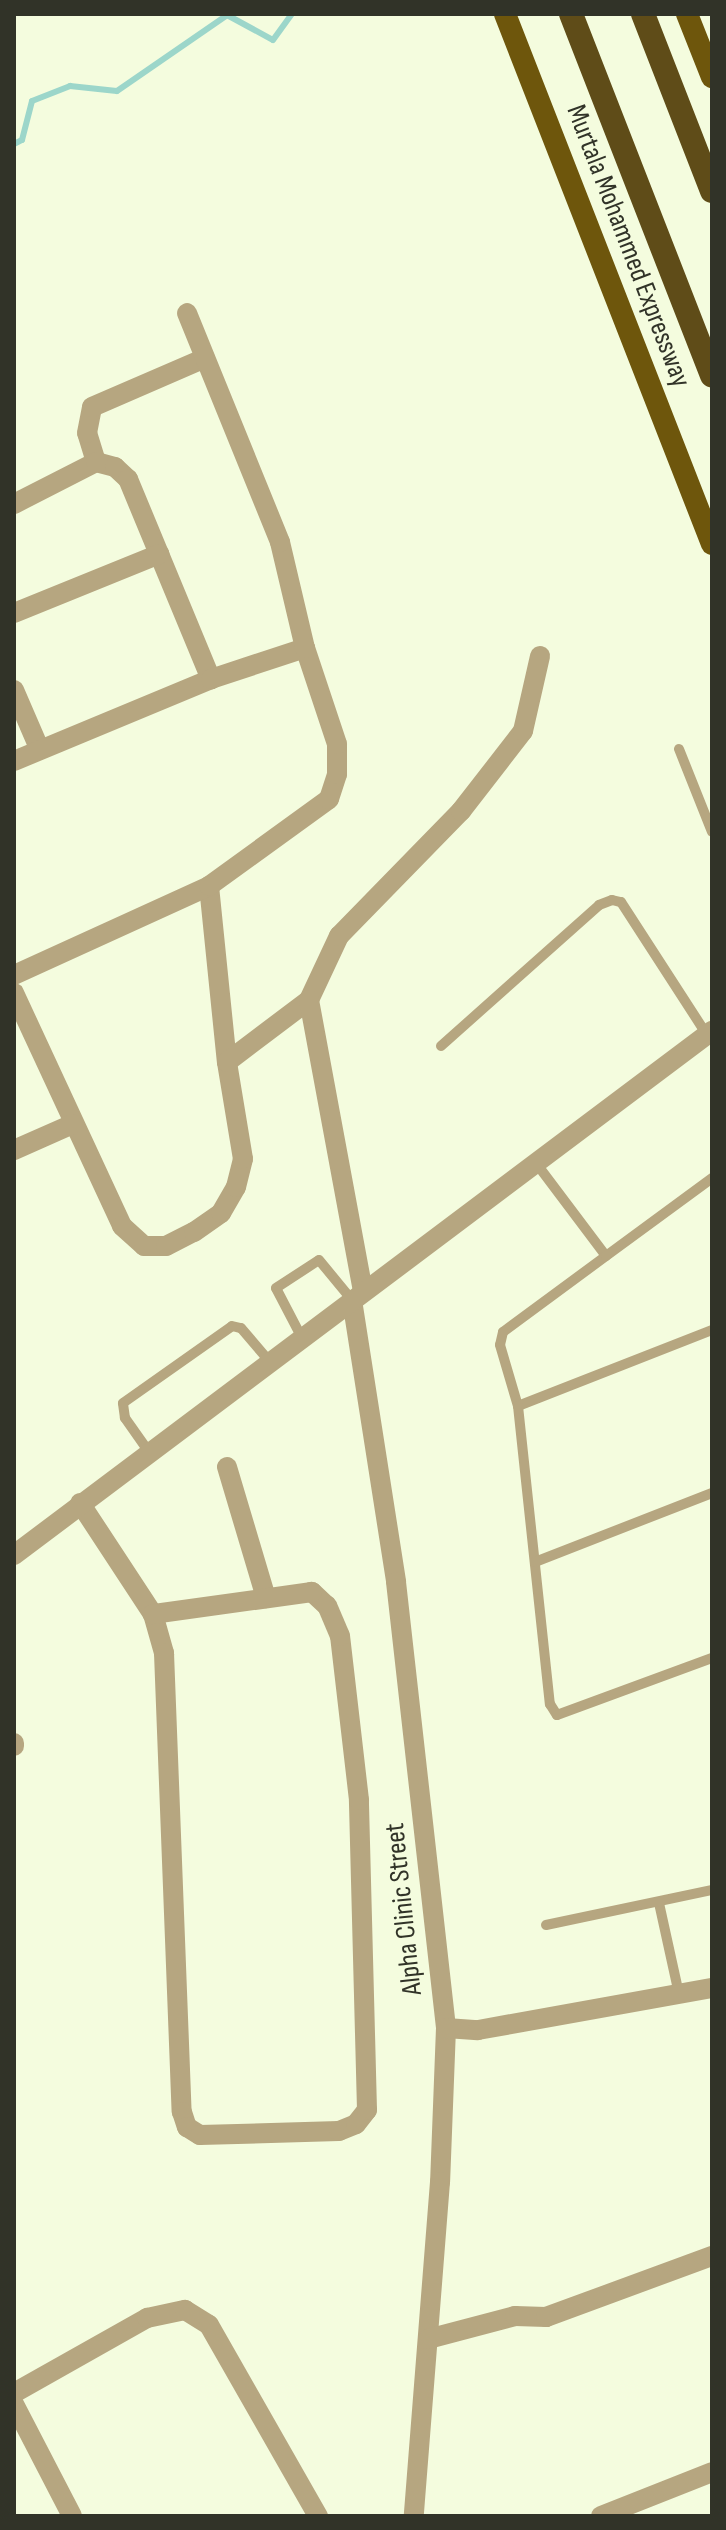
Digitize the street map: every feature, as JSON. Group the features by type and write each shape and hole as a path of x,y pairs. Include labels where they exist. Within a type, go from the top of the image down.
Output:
{"highway":[{"name":"Murtala Mohammed Expressway","path":"505,14 712,544"},
{"name":"Murtala Mohammed Expressway","path":"571,14 712,375"},
{"path":"643,14 712,191"},
{"path":"687,14 712,77"}],"street":[{"path":"14,975 209,886 329,799 337,774 337,744 305,648 280,542 187,313"},
{"path":"96,462 87,433 92,407 205,358"},
{"path":"14,504 96,462 115,467 128,479 211,679"},
{"path":"14,613 159,554"},
{"path":"14,761 211,679 305,648"},
{"path":"227,1062 309,1000 339,936 461,811 523,731 540,656"},
{"path":"14,690 40,750"},
{"path":"14,993 122,1226 144,1246 166,1246 221,1213 236,1187 243,1159 227,1062 209,886"},
{"name":"Alpha Clinic Street","path":"309,1000 358,1296 396,1582 446,2028 414,2516"},
{"path":"14,1555 710,1033"},
{"path":"14,1150 73,1124"},
{"path":"227,1467 266,1598"},
{"path":"80,1503 153,1614 164,1653 182,2112 187,2127 200,2135 339,2131 356,2124 367,2110 359,1800 340,1636 327,1606 312,1592 153,1614"},
{"path":"446,2028 478,2030 712,1988"},
{"path":"428,2339 515,2316 546,2317 712,2256"},
{"path":"14,2393 147,2318 185,2310 209,2325 318,2516"},
{"path":"14,2404 72,2516"},
{"path":"601,2516 712,2472"}],"lane":[{"path":"679,749 712,832"},
{"path":"441,1046 599,905 612,900 621,902 710,1033"},
{"path":"536,1163 606,1256"},
{"path":"712,1178 503,1332 500,1345 518,1406 550,1704 557,1715 712,1658"},
{"path":"302,1338 276,1288 319,1260 358,1296"},
{"path":"149,1452 125,1418 123,1403 232,1326 241,1328 270,1362"},
{"path":"518,1406 712,1330"},
{"path":"535,1562 712,1493"},
{"path":"546,1925 712,1890"},
{"path":"659,1903 679,1994"}],"waterway":[{"path":"14,144 22,140 32,101 70,86 117,91 227,15 273,40 292,14"}]}
